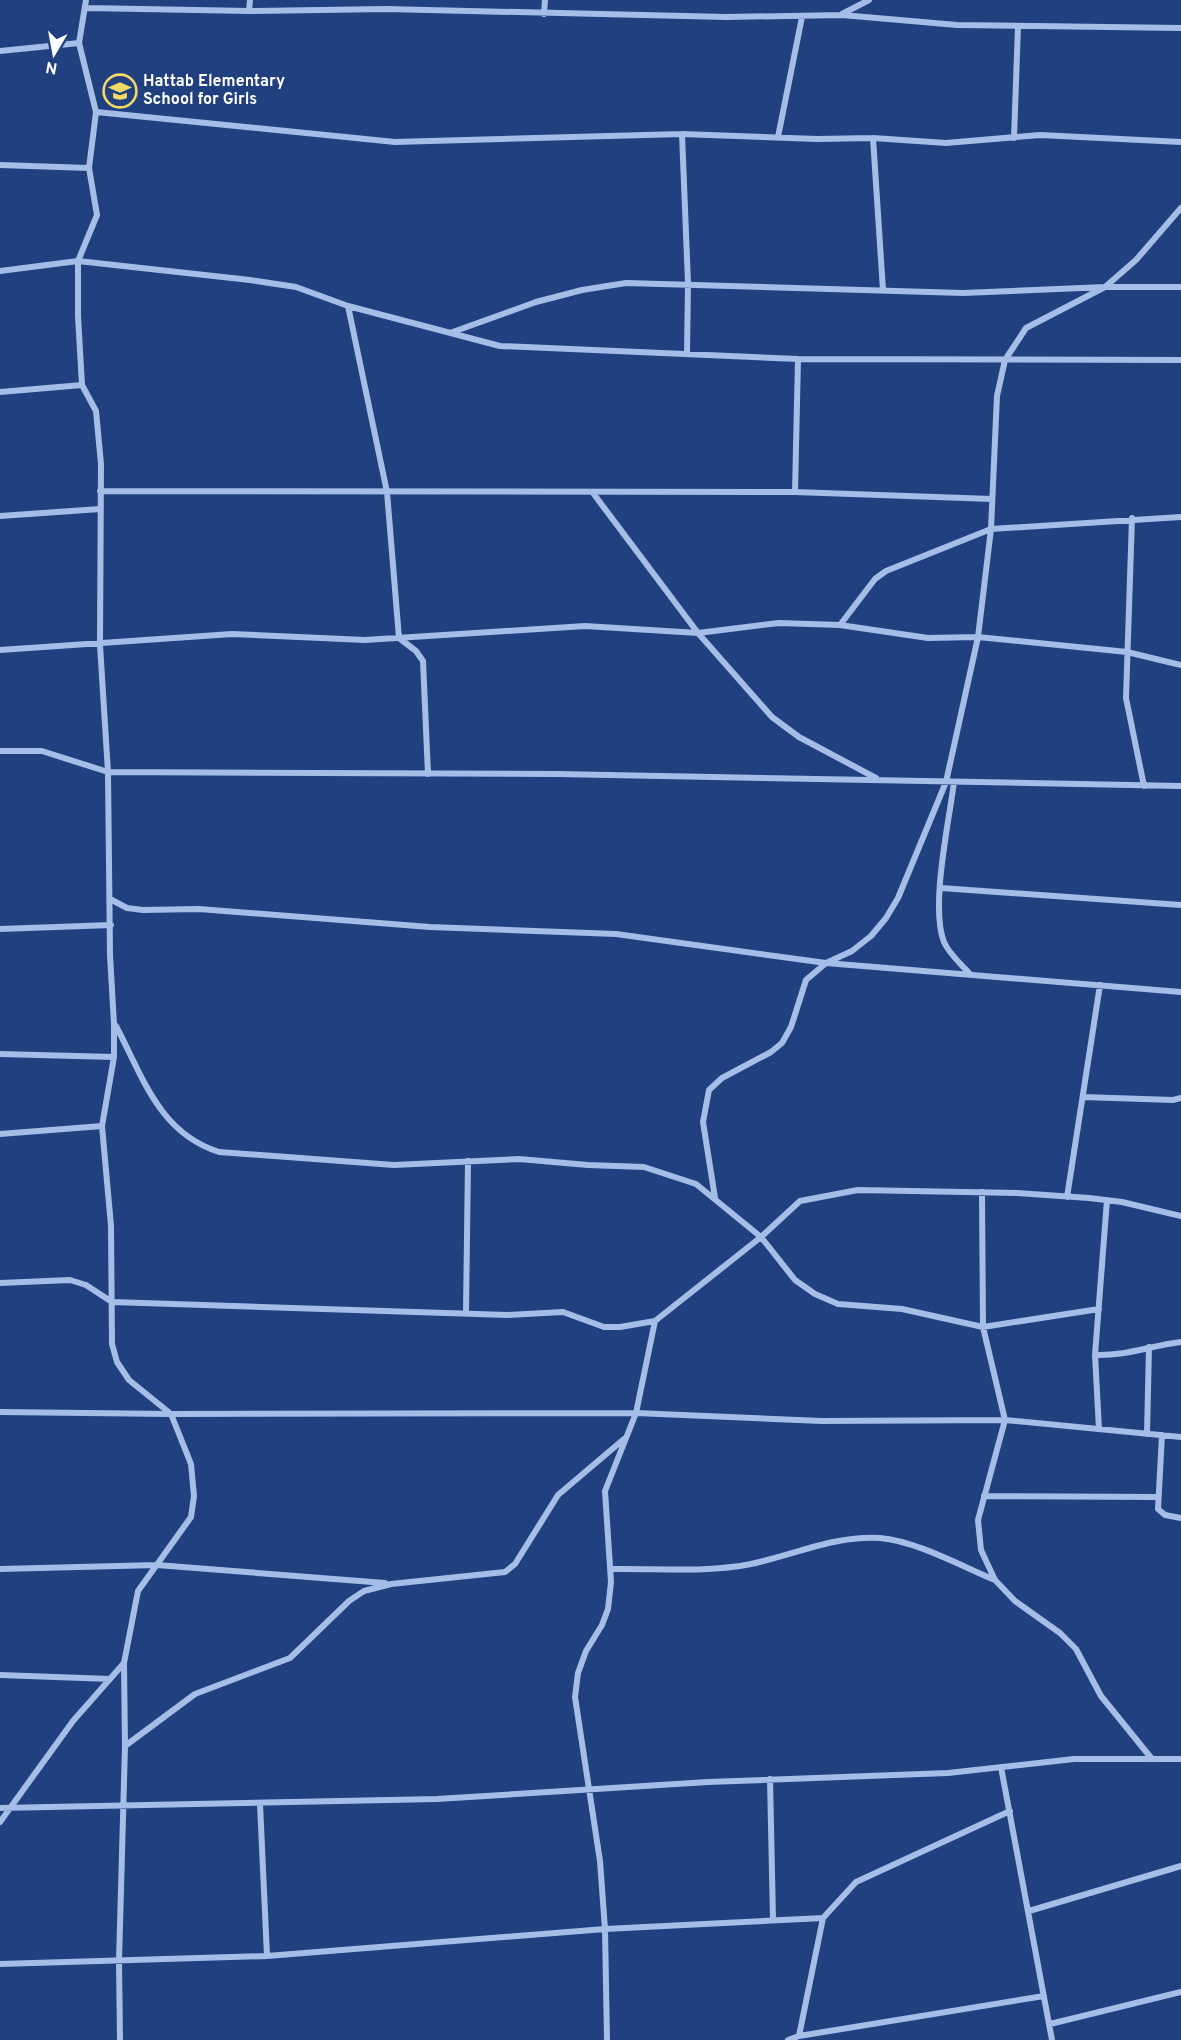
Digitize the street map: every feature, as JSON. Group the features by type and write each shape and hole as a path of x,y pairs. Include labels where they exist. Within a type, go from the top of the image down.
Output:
{"street":[{"path":"86,0 87,8 79,43 96,112 89,168 97,215 78,261 82,385 96,411 100,490 100,645 108,772 111,983 114,1024 114,1057 102,1126 111,1226 112,1344 117,1362 129,1380 171,1414 191,1464 194,1496 191,1517 138,1591 124,1663 125,1746 119,1961 120,2040"},
{"path":"249,11 250,0"},
{"path":"386,0 386,9"},
{"path":"544,14 545,0"},
{"path":"842,15 869,0"},
{"path":"87,8 249,11 386,9 544,14 802,17 842,15 957,25 1181,28"},
{"path":"778,137 802,17"},
{"path":"1014,138 1018,26"},
{"path":"0,51 79,43"},
{"path":"96,112 395,142 682,134 873,138 946,143 1040,135 1181,142"},
{"path":"682,134 688,283 687,354"},
{"path":"873,138 883,290"},
{"path":"0,165 89,168"},
{"path":"970,975 945,945 940,929 941,888 950,782 978,637 991,529 997,396 1005,360 1026,328 1105,287 1136,260 1181,208"},
{"path":"0,271 78,261 273,283 296,287 348,306 500,346 798,359 1181,360"},
{"path":"450,333 536,302 582,290 626,283 688,283 963,293 1105,287 1181,287"},
{"path":"348,306 387,492 399,638 416,651 423,661 428,774"},
{"path":"795,492 798,359"},
{"path":"0,393 82,385"},
{"path":"100,490 795,492 992,499"},
{"path":"593,493 698,633 772,717 799,738 879,780"},
{"path":"0,516 100,509"},
{"path":"840,625 874,579 886,571 991,529 1132,518 1181,517"},
{"path":"1132,518 1125,698 1144,786"},
{"path":"0,650 100,645 232,634 334,639 399,638 585,626 698,633 779,623 840,625 928,638 978,637 1127,652 1181,665"},
{"path":"0,751 42,751 108,772 428,774 1181,786"},
{"path":"715,1198 703,1122 709,1090 722,1078 771,1052 782,1043 791,1027 806,980 826,963 852,951 871,936 886,918 898,898 950,782"},
{"path":"941,888 1181,905"},
{"path":"110,899 127,908 143,910 199,909 430,927 616,934 826,963 1181,992"},
{"path":"0,928 111,925"},
{"path":"1067,1197 1100,985"},
{"path":"114,1024 164,1117 180,1133 199,1146 219,1152 394,1165 519,1159 644,1167 696,1184 761,1238 795,1280 815,1294 838,1304 902,1309 983,1327 1099,1309"},
{"path":"0,1054 114,1057"},
{"path":"1083,1097 1173,1100 1181,1098"},
{"path":"0,1134 102,1126"},
{"path":"466,1313 468,1161"},
{"path":"0,1283 70,1280 86,1285 112,1302 466,1313 563,1312 604,1327 620,1327 655,1321 761,1238 800,1202 812,1198 858,1190 982,1192 1107,1200 1181,1216"},
{"path":"982,1192 983,1327 1005,1420 978,1520 981,1550 995,1580 1015,1601 1060,1633 1076,1649 1101,1696 1152,1759"},
{"path":"1099,1429 1095,1355 1107,1200"},
{"path":"607,2040 605,1929 596,1830 587,1789 576,1689 578,1673 586,1651 602,1625 608,1609 610,1569 605,1491 636,1413 655,1321"},
{"path":"1095,1355 1120,1356 1149,1347 1181,1342"},
{"path":"1147,1434 1149,1347"},
{"path":"0,1412 636,1413 822,1421 1005,1420 1181,1437"},
{"path":"1162,1435 1158,1509 1165,1515 1181,1518"},
{"path":"125,1746 195,1694 290,1658 349,1601 364,1591 391,1584 505,1572 515,1564 558,1495 626,1437"},
{"path":"984,1496 1157,1497"},
{"path":"610,1569 723,1568 750,1564 852,1538 881,1538 902,1543 995,1580"},
{"path":"0,1569 157,1565 391,1584"},
{"path":"0,1822 73,1721 124,1663"},
{"path":"0,1675 110,1679"},
{"path":"0,1808 437,1799 770,1779 948,1773 1074,1759 1181,1759"},
{"path":"1002,1767 1052,2040"},
{"path":"770,1779 773,1919"},
{"path":"260,1804 267,1956"},
{"path":"799,2036 823,1918 856,1882 1010,1812"},
{"path":"1029,1911 1181,1866"},
{"path":"0,1964 267,1956 605,1929 823,1918"},
{"path":"1050,2024 1181,1992"},
{"path":"788,2040 799,2036 1044,1996"}],"place":[{"name":"Hattab Elementary School for Girls","path":"120,91"}]}
